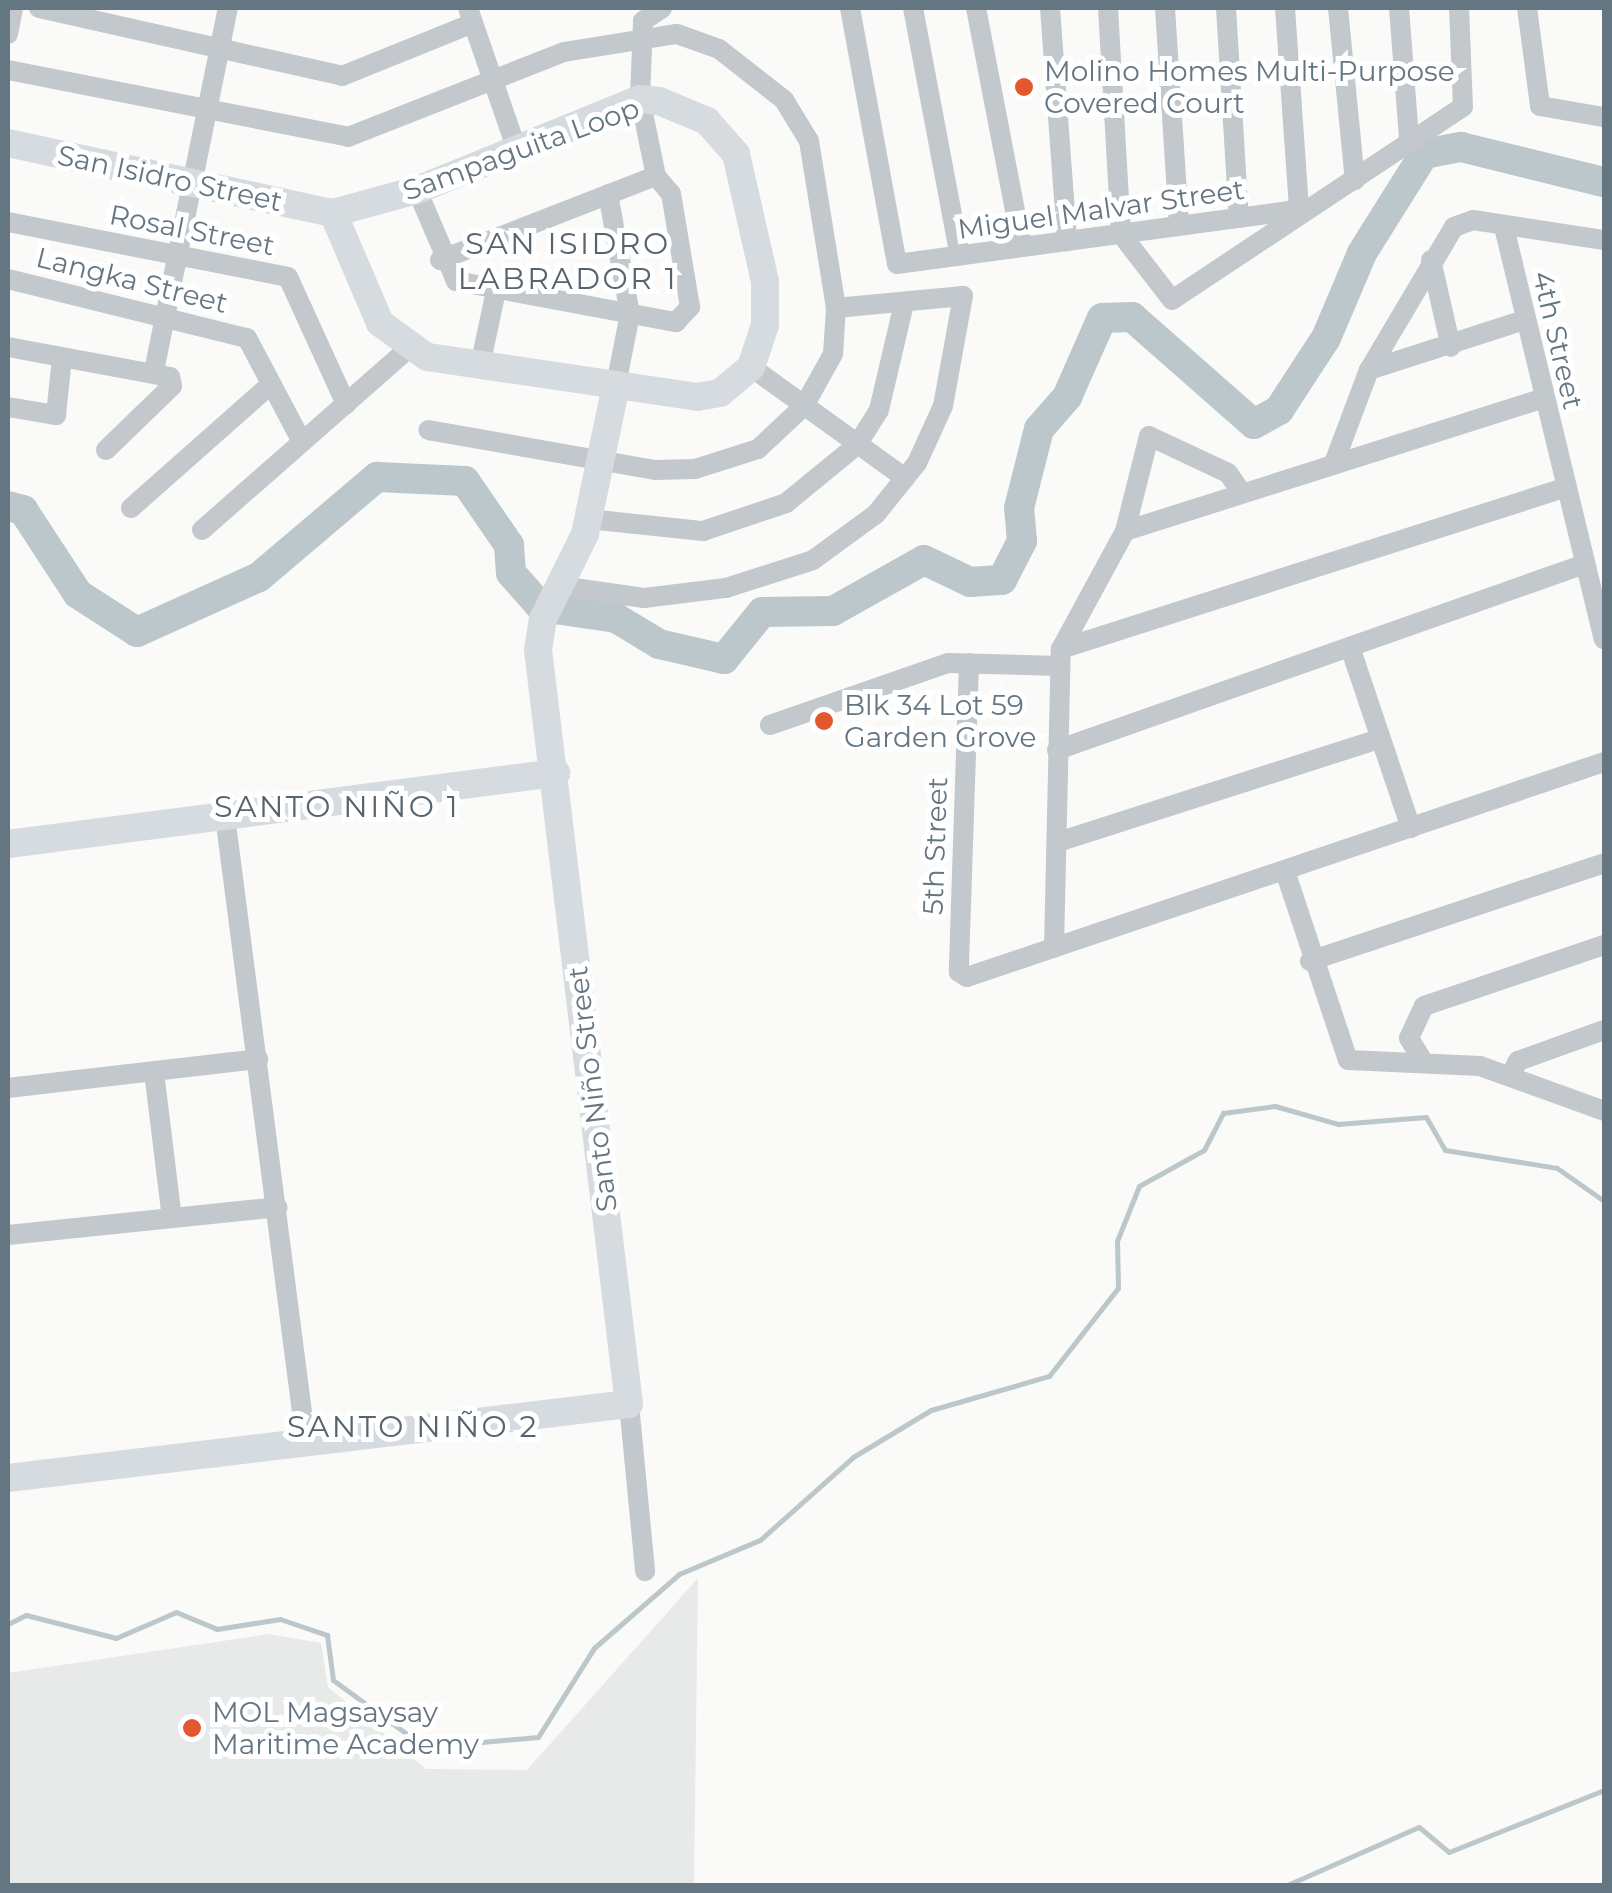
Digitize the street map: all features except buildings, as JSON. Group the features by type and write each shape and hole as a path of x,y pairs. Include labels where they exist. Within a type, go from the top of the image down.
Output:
{"street":[{"path":"8,34 13,8"},
{"path":"38,8 342,76 471,15 517,150"},
{"path":"154,372 228,8"},
{"path":"417,190 440,260 456,281 676,322 690,307 671,194 656,176 640,100 644,15 662,8"},
{"name":"Miguel Malvar Street","path":"850,8 898,264 1306,209"},
{"path":"913,8 960,256"},
{"path":"1050,8 1067,241"},
{"path":"1108,8 1121,234 1172,300 1462,106 1459,8"},
{"path":"1165,8 1179,226"},
{"path":"1226,8 1239,218"},
{"path":"1285,8 1306,209"},
{"path":"1338,8 1355,180"},
{"path":"1400,8 1409,138"},
{"path":"1528,8 1534,98 1604,116"},
{"path":"980,9 1022,247"},
{"path":"8,70 348,137 493,80 641,36 677,34 718,49 784,100 809,141 836,308 834,354 804,406 727,464 656,470 428,430"},
{"name":"Sampaguita Loop","path":"334,213 417,190 640,100 689,109 736,154 765,282 752,367"},
{"name":"San Isidro Street","path":"8,143 334,213"},
{"path":"440,260 656,176"},
{"path":"608,194 630,314 588,519 559,589 644,598 750,582 847,539 904,478 943,406 963,296 836,308"},
{"path":"334,213 380,323 409,348 480,366 614,390 698,398 720,393 752,367 904,478"},
{"path":"1334,463 1368,370 1431,260 1462,221 1604,242"},
{"name":"Rosal Street","path":"8,222 288,277 346,404"},
{"name":"4th Street","path":"1504,226 1582,565 1604,639"},
{"path":"1431,260 1451,346"},
{"name":"Langka Street","path":"8,279 246,338 301,440"},
{"path":"480,366 496,290"},
{"path":"588,519 677,533 745,522 786,503 857,445 879,410 904,304"},
{"path":"1368,370 1525,320"},
{"path":"8,347 154,372 172,386 106,450"},
{"path":"202,530 409,348"},
{"path":"8,407 56,414 62,358"},
{"path":"130,508 269,386"},
{"path":"1125,531 1542,398"},
{"path":"1242,493 1228,473 1150,436 1125,531 1060,658 1054,948 1604,762"},
{"path":"770,726 969,663 1060,658 1564,488"},
{"path":"1057,750 1582,565"},
{"name":"Santo Niño Street","path":"559,589 543,618 538,650 556,773 629,1404"},
{"path":"1350,646 1411,828"},
{"name":"5th Street","path":"969,663 959,972 976,976 1054,948"},
{"path":"1058,842 1379,739"},
{"path":"8,844 556,773"},
{"path":"225,816 306,1443"},
{"path":"1310,961 1604,863"},
{"path":"1284,871 1310,961 1348,1060 1422,1058 1510,1076 1604,1111"},
{"path":"1422,1058 1409,1038 1424,1006 1604,945"},
{"path":"1510,1076 1518,1062 1604,1030"},
{"path":"8,1088 258,1060"},
{"path":"154,1072 172,1218"},
{"path":"8,1235 278,1207"},
{"path":"8,1478 629,1404 645,1571"}],"shaded area":[{"name":"MOL Magsaysay Maritime Academy","path":"698,1578 694,1885 8,1885 8,1673 269,1634 321,1643 328,1687 426,1769 527,1770"}],"waterway":[{"path":"8,506 23,510 78,594 137,632 259,577 377,477 465,481 509,545 511,573 541,607 616,618 659,644 724,659 762,612 833,611 924,560 970,582 1002,580 1022,541 1019,508 1039,429 1067,397 1102,318 1132,317 1254,424 1279,410 1326,338 1362,253 1424,154 1461,147 1604,182"},
{"path":"8,1624 26,1615 116,1638 176,1612 217,1629 280,1619 327,1635 333,1680 425,1747 538,1737 594,1648 679,1574 760,1540 853,1457 931,1410 1049,1376 1118,1288 1117,1241 1139,1186 1204,1150 1223,1113 1275,1106 1338,1124 1426,1117 1445,1150 1557,1168 1604,1201"},
{"path":"1285,1886 1419,1827 1449,1852 1604,1790"}],"place":[{"name":"Molino Homes Multi-Purpose Covered Court","path":"1024,87"},
{"name":"Blk 34 Lot 59 Garden Grove","path":"824,721"},
{"name":"MOL Magsaysay Maritime Academy","path":"192,1728"}],"district":[{"name":"SAN ISIDRO LABRADOR 1","path":"568,261"},
{"name":"SANTO NIÑO 1","path":"337,807"},
{"name":"SANTO NIÑO 2","path":"413,1427"}]}
